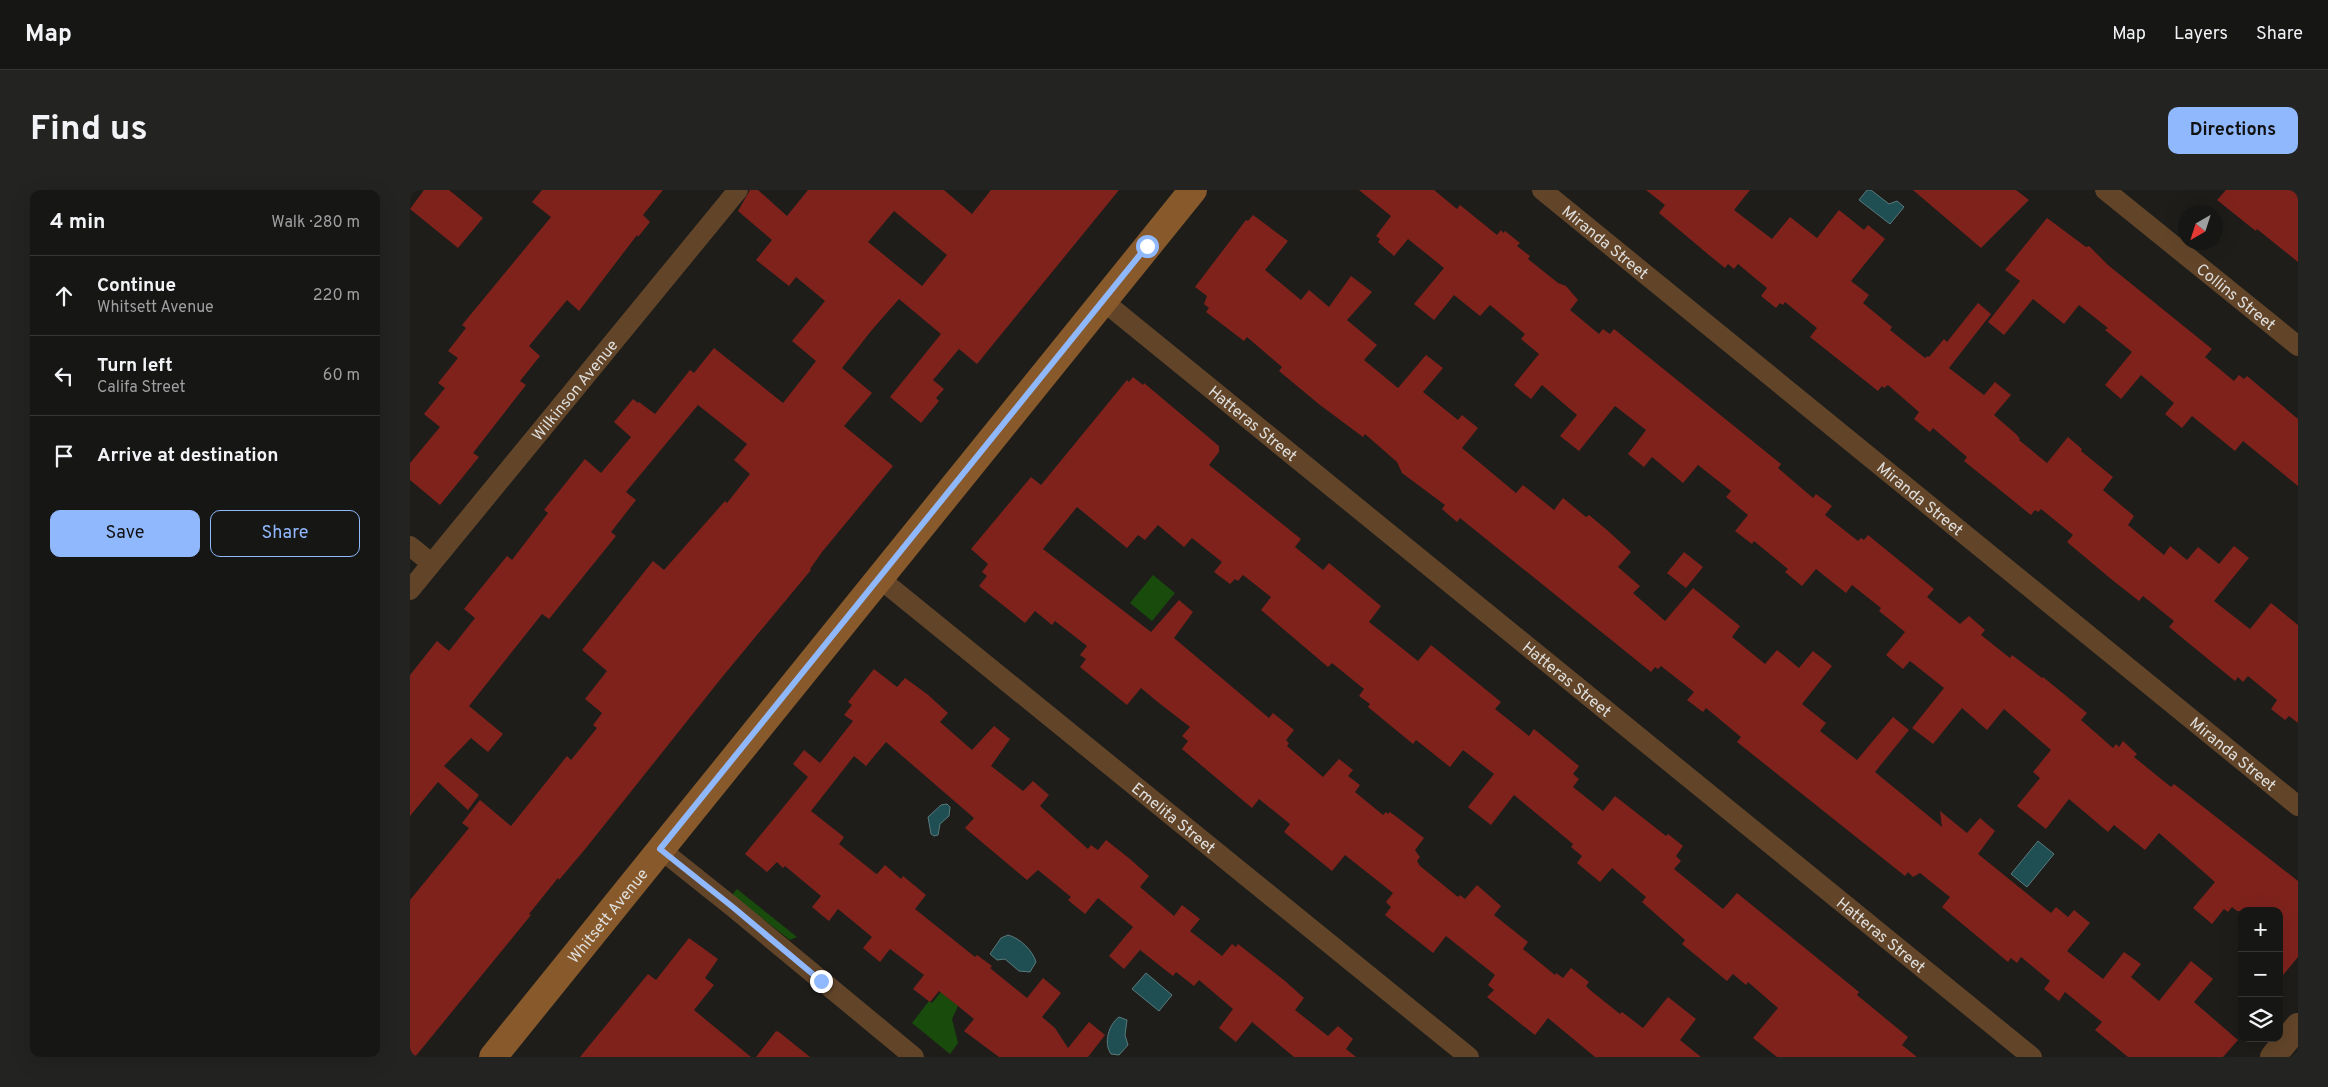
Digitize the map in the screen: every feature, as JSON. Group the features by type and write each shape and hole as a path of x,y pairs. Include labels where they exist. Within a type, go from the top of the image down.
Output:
{"main road":[{"name":"Whitsett Avenue","path":"493,1057 1102,300 1193,190"}],"street":[{"name":"Wilkinson Avenue","path":"410,590 738,190"},
{"name":"Miranda Street","path":"1542,190 2298,806"},
{"name":"Collins Street","path":"2105,190 2298,346"},
{"name":"Hatteras Street","path":"1102,300 2032,1057"},
{"path":"410,546 431,563"},
{"name":"Emelita Street","path":"879,578 1469,1057"},
{"path":"660,849 914,1057"},
{"path":"2273,1057 2298,1026"}],"green space":[{"path":"1153,575 1175,593 1152,621 1130,603"},
{"path":"737,889 797,937 790,940 732,895"},
{"path":"944,988 946,996 958,1006 952,1019 958,1043 950,1054 912,1023 929,1001 932,1003"}],"water":[{"path":"1867,190 1871,190 1889,204 1897,201 1904,207 1890,224 1859,200"},
{"path":"947,804 950,807 949,816 940,824 938,835 934,836 931,834 928,817 941,805"},
{"path":"2038,841 2054,854 2027,887 2011,874"},
{"path":"1008,935 1021,942 1032,954 1036,962 1030,972 1019,971 1005,959 997,960 990,954 1001,938"},
{"path":"1146,973 1172,995 1159,1011 1132,989"},
{"path":"1119,1017 1127,1020 1125,1035 1128,1045 1119,1055 1111,1054 1107,1045 1107,1039 1112,1024"}],"building":[{"path":"424,190 449,190 483,218 458,248 410,209"},
{"path":"542,190 663,190 643,215 650,222 638,237 637,235 579,311 567,300 529,346 540,356 520,381 526,385 473,453 479,457 440,505 410,480 410,463 440,427 424,414 445,388 438,383 458,358 448,351 466,328 462,325 551,217 532,202"},
{"path":"750,190 758,190 787,216 808,190 944,190 972,214 991,190 1119,190 977,364 959,349 933,380 944,389 936,398 939,401 921,423 890,397 941,334 899,299 871,331 842,368 872,393 844,426 893,466 586,848 559,880 558,878 529,914 531,915 415,1057 410,1057 410,900 469,828 462,823 480,800 511,826 567,756 571,760 597,728 593,725 602,713 585,699 607,671 582,650 653,561 664,570 725,501 727,503 750,474 734,460 747,444 698,405 626,492 636,500 611,532 616,536 549,619 542,614 469,706 503,734 488,752 471,738 444,766 479,795 468,810 438,782 410,816 410,675 437,641 449,651 475,618 464,609 507,556 512,560 548,513 544,510 585,459 601,473 631,437 614,422 633,399 655,414 690,370 694,373 714,348 783,403 816,361 792,341 825,301 796,277 789,286 756,260 772,240 738,211","holes":["894,211 947,255 922,286 868,242"]},
{"path":"1359,190 1434,190 1457,209 1460,205 1497,235 1501,230 1503,233 1505,231 1520,243 1517,246 1530,256 1528,259 1558,283 1566,286 1578,300 1570,310 1599,334 1603,329 1610,334 1614,329 1781,464 1778,468 1813,498 1816,494 1832,506 1825,515 1858,541 1861,538 1864,540 1868,535 1934,589 1927,597 1960,624 1969,616 1985,630 1981,635 2010,658 2012,655 2043,677 2087,713 2081,720 2113,748 2116,744 2119,747 2123,741 2137,754 2134,757 2171,787 2174,784 2298,881 2298,957 2283,975 2283,907 2238,907 2237,911 2232,907 2228,912 2224,909 2212,924 2193,908 2215,882 2159,833 2145,850 2114,825 2108,832 2069,799 2046,829 2017,806 2040,778 2033,772 2051,750 2004,709 1987,730 1962,708 1933,744 1912,728 1944,688 1910,661 1903,669 1886,655 1905,632 1879,611 1881,608 1852,585 1846,593 1816,569 1802,586 1785,572 1788,569 1754,541 1752,544 1735,531 1748,515 1726,497 1731,491 1698,465 1683,483 1652,457 1644,467 1628,454 1646,430 1615,406 1579,451 1560,436 1577,415 1542,385 1531,399 1514,385 1539,354 1521,339 1525,334 1490,305 1480,316 1454,295 1434,320 1414,304 1444,268 1408,239 1394,256 1378,242 1380,239 1376,236 1391,216"},
{"path":"1646,190 1750,190 1734,210 1772,239 1790,217 1817,238 1839,210 1864,230 1868,225 1885,239 1851,281 1869,295 1863,303 1892,327 1890,330 1925,358 1929,357 1944,339 1947,342 1978,303 1991,314 1949,368 1984,395 1995,382 2011,395 1994,415 2016,434 2019,440 2047,463 2068,437 2082,449 2081,451 2113,477 2103,490 2134,516 2128,525 2164,555 2170,546 2187,560 2198,547 2219,564 2234,546 2249,558 2214,601 2250,629 2271,603 2298,625 2298,723 2289,716 2285,720 2271,709 2277,700 2248,676 2243,682 2238,677 2235,681 2169,627 2174,621 2143,596 2139,601 2111,579 2067,542 2073,535 2041,509 2038,512 2035,510 2031,515 1964,461 1967,457 1933,428 1930,432 1914,419 1919,412 1888,385 1884,388 1882,386 1878,391 1810,337 1817,328 1785,302 1783,305 1780,303 1776,308 1761,296 1767,288 1738,264 1734,269 1728,264 1725,268 1709,255 1659,213 1665,205"},
{"path":"1913,190 2016,190 2029,200 1981,248"},
{"path":"2226,190 2298,190 2298,262 2217,200"},
{"path":"1253,215 1288,241 1265,270 1301,300 1309,290 1329,307 1351,276 1372,292 1347,320 1377,345 1364,360 1398,388 1426,355 1443,368 1423,392 1458,420 1462,415 1478,428 1462,448 1516,493 1523,485 1554,510 1563,498 1586,517 1589,515 1607,530 1631,552 1618,567 1640,586 1633,593 1665,621 1693,588 1740,626 1732,637 1765,664 1777,650 1799,668 1813,651 1832,666 1802,704 1826,723 1820,731 1857,760 1893,717 1909,730 1875,772 1942,827 1940,811 1967,833 1980,818 1995,831 1978,854 2051,913 2056,907 2068,917 2074,910 2090,923 2067,951 2103,979 2124,952 2141,964 2131,977 2159,1001 2191,961 2213,979 2194,1002 2238,1040 2223,1057 2128,1057 2095,1030 2102,1022 2065,992 2059,1001 2044,989 2050,981 2021,957 2017,963 2011,958 2008,962 1942,907 1950,897 1920,873 1913,877 1908,872 1905,876 1737,742 1741,737 1706,708 1703,712 1687,700 1694,692 1661,666 1658,669 1655,667 1651,672 1460,518 1457,522 1442,509 1445,505 1402,473 1397,462 1365,434 1363,437 1320,405 1279,371 1282,367 1247,337 1244,341 1206,312 1209,308 1204,304 1207,296 1195,287 1246,220 1248,221"},
{"path":"2047,218 2086,247 2089,246 2108,265 2212,349 2205,357 2234,381 2239,375 2244,379 2247,376 2298,419 2298,486 2243,441 2235,451 2192,416 2182,428 2165,414 2174,403 2141,375 2121,399 2105,385 2132,352 2105,330 2108,328 2079,305 2064,324 2033,299 2004,335 1988,322 2020,281 2005,270"},
{"path":"1133,377 1143,385 1144,383 1219,446 1219,452 1209,465 1301,539 1295,547 1323,570 1329,563 1381,606 1369,622 1418,661 1431,645 1501,702 1495,709 1529,736 1534,729 1579,766 1573,774 1579,779 1573,787 1603,811 1615,796 1666,836 1668,834 1683,846 1676,856 1681,861 1674,869 1723,909 1737,893 1859,992 1857,995 1908,1037 1902,1045 1917,1057 1777,1057 1753,1038 1778,1008 1748,982 1746,985 1733,974 1727,981 1682,944 1685,940 1642,902 1646,897 1612,868 1600,882 1577,863 1582,856 1571,847 1573,844 1514,795 1491,825 1468,807 1494,774 1463,750 1450,767 1416,740 1413,744 1368,707 1370,704 1359,696 1364,689 1332,663 1328,667 1261,610 1271,597 1243,575 1238,581 1235,579 1230,584 1214,572 1222,562 1192,538 1184,547 1158,525 1145,540 1138,535 1127,548 1077,507 1043,549 1151,632 1179,600 1193,612 1174,638 1269,718 1273,713 1294,730 1286,740 1289,743 1287,746 1323,777 1339,759 1353,770 1348,776 1360,785 1355,792 1383,815 1386,812 1388,814 1390,812 1424,838 1415,850 1420,857 1417,861 1420,866 1458,897 1460,895 1465,899 1477,885 1501,906 1494,915 1528,942 1523,949 1555,975 1556,973 1563,978 1571,968 1589,982 1586,986 1590,990 1620,1014 1622,1012 1643,1028 1668,997 1696,1019 1680,1040 1701,1057 1595,1057 1548,1018 1535,1035 1487,997 1494,990 1488,985 1495,975 1446,936 1433,953 1385,915 1391,907 1386,902 1393,893 1345,855 1332,871 1284,832 1290,824 1259,799 1252,808 1182,749 1188,741 1182,736 1190,727 1141,688 1127,705 1080,667 1086,659 1080,655 1087,646 1055,621 1052,625 1035,611 1025,623 979,586 987,576 982,572 988,564 971,549 1031,477 1041,485 1127,380 1129,382"},
{"path":"1684,552 1703,567 1686,588 1667,573"},
{"path":"874,669 897,687 905,678 927,694 948,713 940,722 972,750 994,726 1010,739 991,766 1023,791 1033,781 1049,795 1040,806 1088,849 1091,845 1098,850 1106,840 1130,859 1149,876 1140,887 1174,916 1182,905 1200,919 1190,931 1222,956 1232,944 1236,947 1238,944 1285,981 1304,998 1295,1010 1328,1036 1338,1026 1353,1039 1346,1049 1356,1057 1294,1057 1252,1022 1236,1042 1219,1028 1233,1009 1199,980 1194,986 1176,972 1173,976 1140,950 1124,969 1109,956 1133,927 1098,898 1085,914 1068,900 1071,897 1038,870 1027,880 965,828 974,818 886,742 866,766 854,756 811,811 844,837 839,844 875,873 877,874 885,865 901,879 903,876 926,895 915,909 975,957 977,955 992,966 990,968 1027,998 1043,978 1061,993 1042,1017 1055,1028 1068,1048 1089,1022 1105,1035 1088,1057 999,1057 964,1031 974,1019 939,991 930,1002 913,989 924,975 890,949 880,962 863,948 872,937 838,909 829,921 812,907 821,896 785,866 783,868 777,862 767,872 745,854 808,777 793,764 804,750 820,763 853,721 844,715 852,705 848,702"},
{"path":"689,938 718,959 705,978 714,985 694,1010 751,1057 580,1057 648,974 656,980"},
{"path":"776,1031 779,1032 810,1057 756,1057"}],"route":[{"path":"821,981 660,849 1147,246"}]}
